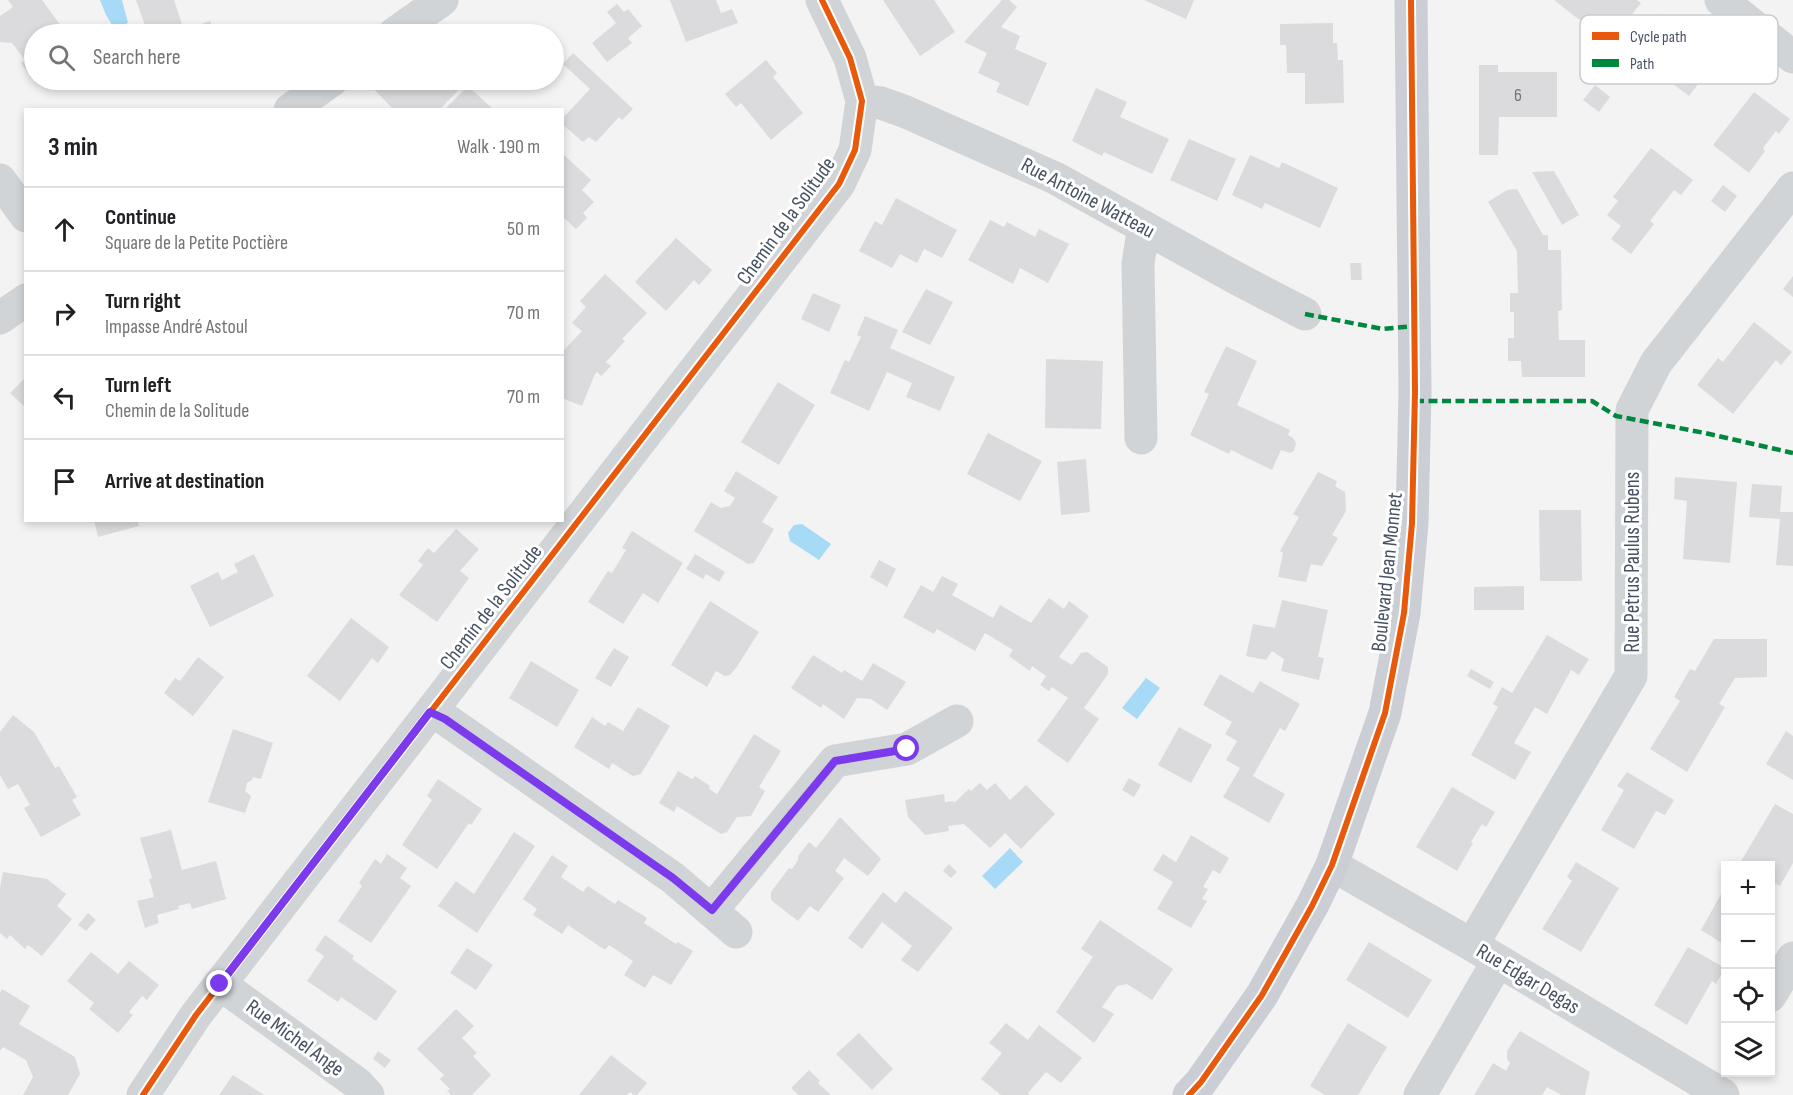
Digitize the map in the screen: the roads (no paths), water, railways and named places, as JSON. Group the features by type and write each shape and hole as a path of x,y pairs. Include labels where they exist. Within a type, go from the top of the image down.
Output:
{"main road":[{"name":"Boulevard Jean Monnet","path":"1189,1095 1201,1082 1262,995 1312,906 1332,865 1385,712 1404,613 1412,523 1415,392 1411,0"}],"street":[{"path":"408,24 442,0"},
{"name":"Chemin de la Solitude","path":"144,1095 183,1033 220,984 839,184 855,150 862,101 850,58 822,0"},
{"path":"1721,0 1740,15"},
{"path":"1778,45 1793,57"},
{"path":"293,108 318,90"},
{"name":"Rue Antoine Watteau","path":"862,101 881,103 906,112 1055,177 1305,314"},
{"path":"0,180 24,213"},
{"name":"Rue Petrus Paulus Rubens","path":"1420,1095 1485,953 1631,676 1632,410 1656,363 1793,188"},
{"path":"1142,438 1138,263 1144,227"},
{"path":"0,318 24,301"},
{"path":"430,712 445,719 673,878 736,932"},
{"path":"712,910 835,761 907,749 957,721"},
{"name":"Rue Edgar Degas","path":"1332,865 1723,1095"},
{"path":"1775,988 1793,958"},
{"name":"Rue Michel Ange","path":"220,984 358,1084 368,1095"},
{"path":"1723,1077 1728,1095"}],"water":[{"path":"100,0 122,0 128,23 112,24"},
{"path":"802,524 831,544 819,560 790,541 788,533 794,525"},
{"path":"1146,678 1160,688 1137,719 1122,708"},
{"path":"1010,848 1023,862 995,889 982,876"}]}
